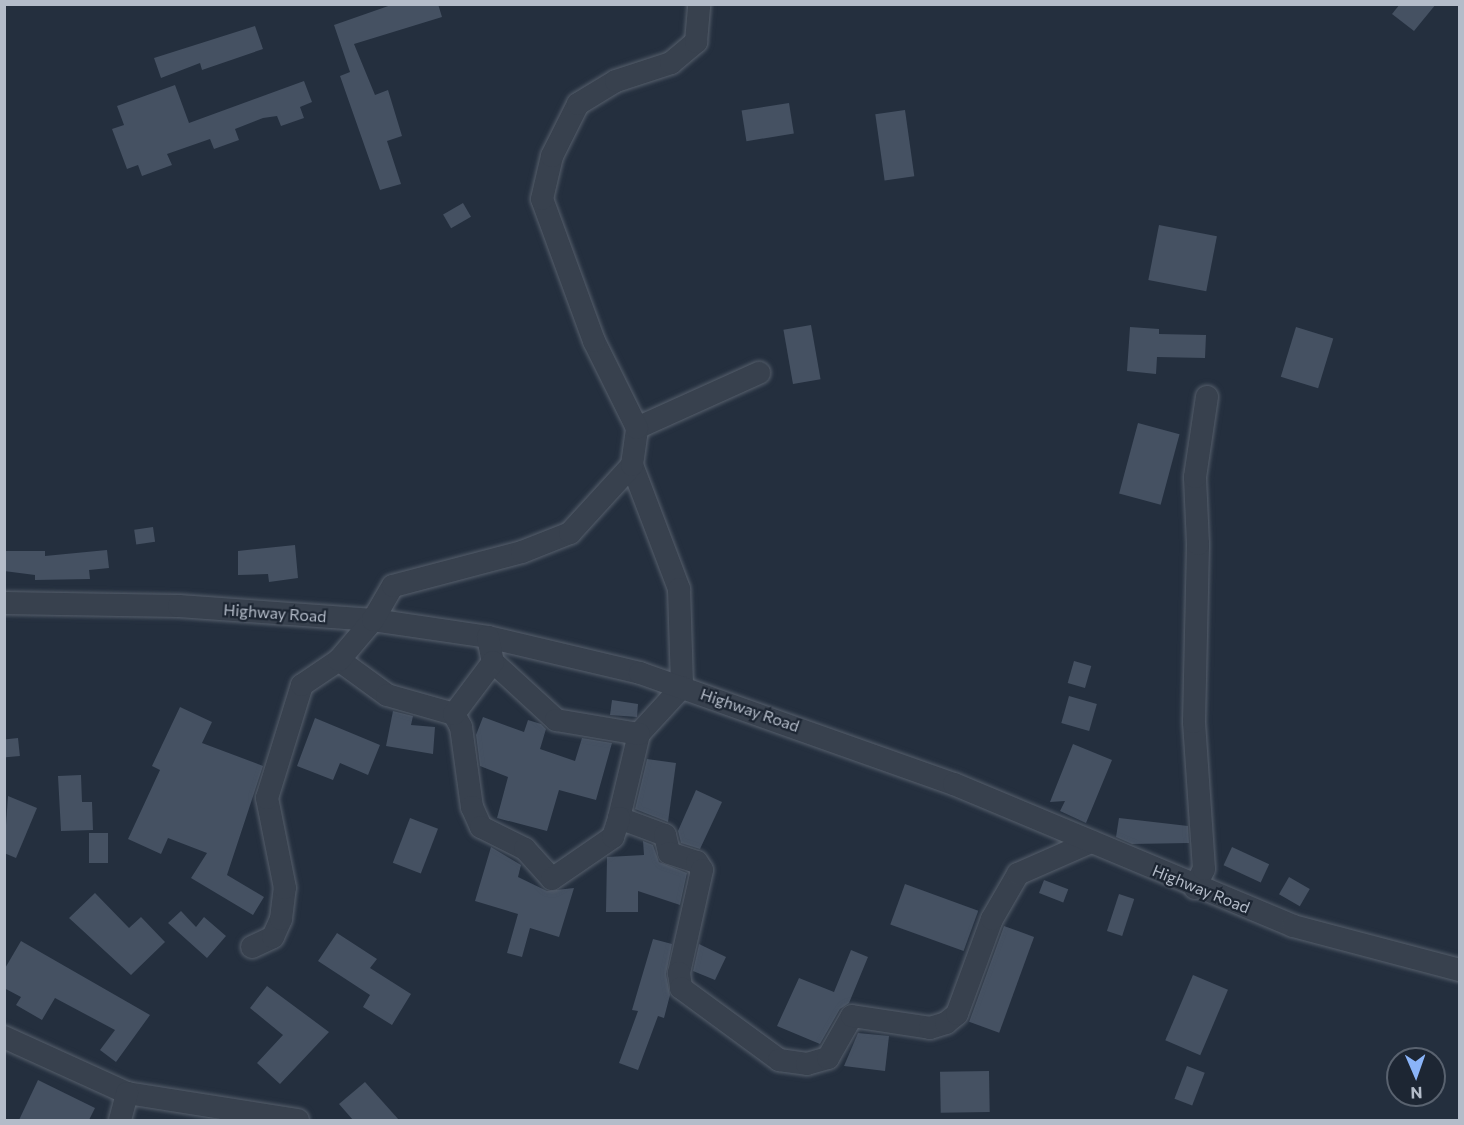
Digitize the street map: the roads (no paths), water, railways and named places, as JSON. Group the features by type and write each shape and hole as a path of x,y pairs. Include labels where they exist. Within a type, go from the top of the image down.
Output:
{"street":[{"path":"339,660 387,695 454,714 461,727 472,807 481,827 525,849 545,874 552,879 567,871 613,837 639,735 682,687 679,589 632,465 636,428 594,341 542,199 552,156 578,104 616,81 671,63 696,42 699,4"},
{"path":"636,428 759,373"},
{"path":"1195,888 1204,869 1194,722 1198,543 1195,477 1207,397"},
{"path":"252,947 273,937 281,919 285,888 267,798 302,685 339,660 373,620 393,586 522,552 570,533 632,465"},
{"name":"Highway Road","path":"4,603 179,606 373,620 488,637 682,687 954,784 1195,888 1293,927 1460,970"},
{"path":"488,637 493,662 556,720 639,735"},
{"path":"454,714 493,662"},
{"path":"619,818 665,835 669,853 696,862 702,870 679,973 681,988 779,1060 807,1064 828,1058 852,1016 930,1028 946,1023 957,1014 992,919 1018,874 1091,842"},
{"path":"4,1037 127,1093 298,1120"},
{"path":"120,1120 127,1093"}]}
